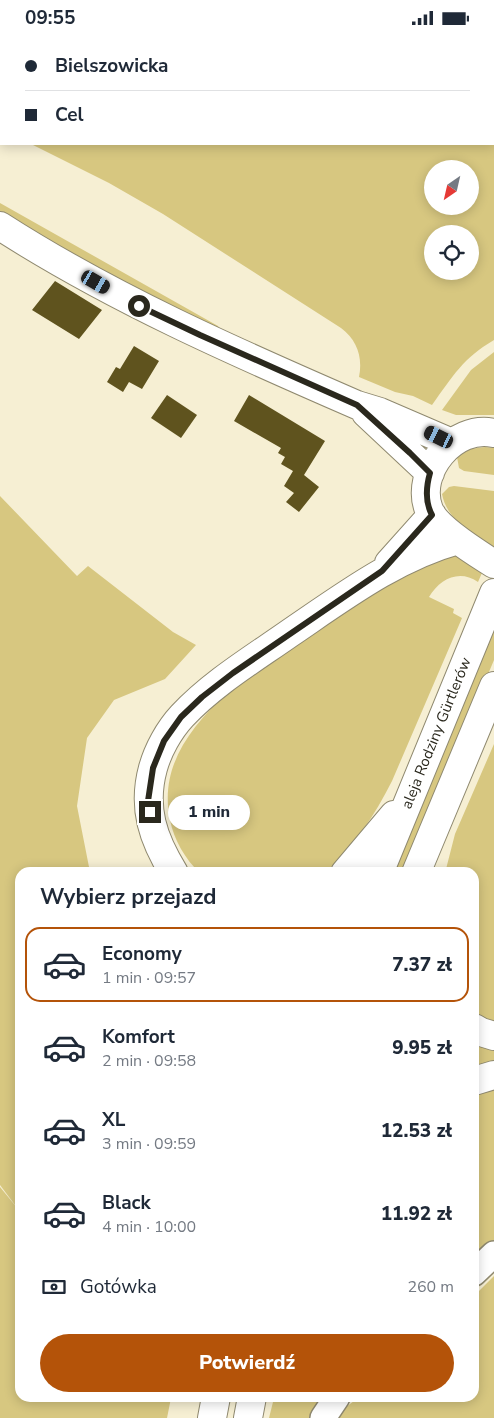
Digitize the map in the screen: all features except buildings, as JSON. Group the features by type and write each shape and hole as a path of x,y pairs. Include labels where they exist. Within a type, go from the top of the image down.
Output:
{"main road":[{"path":"0,226 142,307 200,335 357,405 389,415 452,443"},
{"path":"357,405 430,473"},
{"path":"494,433 466,435 452,443 439,457 430,473 427,494 428,505 432,515 458,540 494,564"},
{"path":"382,571 432,515"},
{"path":"171,867 159,848 151,823 148,801 153,768 164,741 181,717 225,679 382,571 431,548 458,540"},
{"name":"aleja Rodziny Gürtlerów","path":"381,867 493,595"},
{"path":"418,867 494,686"},
{"path":"350,867 410,797"},
{"path":"425,867 428,843"},
{"path":"479,1031 494,1036"},
{"path":"479,1080 494,1075"},
{"path":"212,1418 215,1402"},
{"path":"248,1418 251,1402"}],"street":[{"path":"479,1268 494,1254"},
{"path":"323,1418 334,1402"}],"shaded area":[{"path":"33,145 494,145 494,340 466,361 432,405 413,396 395,392 359,377 358,349 347,333 341,328 163,214 109,183"},
{"path":"0,203 219,328 152,299 0,214"},
{"path":"494,352 494,415 456,415 442,410 471,370"},
{"path":"494,448 494,475 464,471 459,468 457,457 470,449"},
{"path":"449,487 494,491 494,547 462,525 449,512 442,494"},
{"path":"0,496 77,576 88,566 173,632 196,645 165,679 114,700 87,738 77,806 89,867 15,867 15,1205 0,1185"},
{"path":"447,551 485,566 478,582 464,576 450,578 439,585 429,597 454,609 453,613 462,618 392,781 371,818 355,841 331,867 194,867 177,842 170,820 169,782 180,750 201,720 226,693 376,589"},
{"path":"494,628 494,660 407,867 394,867"},
{"path":"494,744 494,1027 479,1018 479,867 447,867 455,834"},
{"path":"479,1045 494,1051 494,1065 479,1070"},
{"path":"494,1086 494,1246 479,1260 479,1090"},
{"path":"0,1187 15,1205 15,1402 170,1402 167,1418 0,1418"},
{"path":"494,1276 494,1418 269,1418 273,1402 330,1402 338,1413 353,1402 479,1402 479,1291"}],"route":[{"path":"139,306 357,405 430,473 427,494 429,510 432,515 382,571 233,673 202,697 181,717 164,741 153,768 148,801 150,812"}]}
